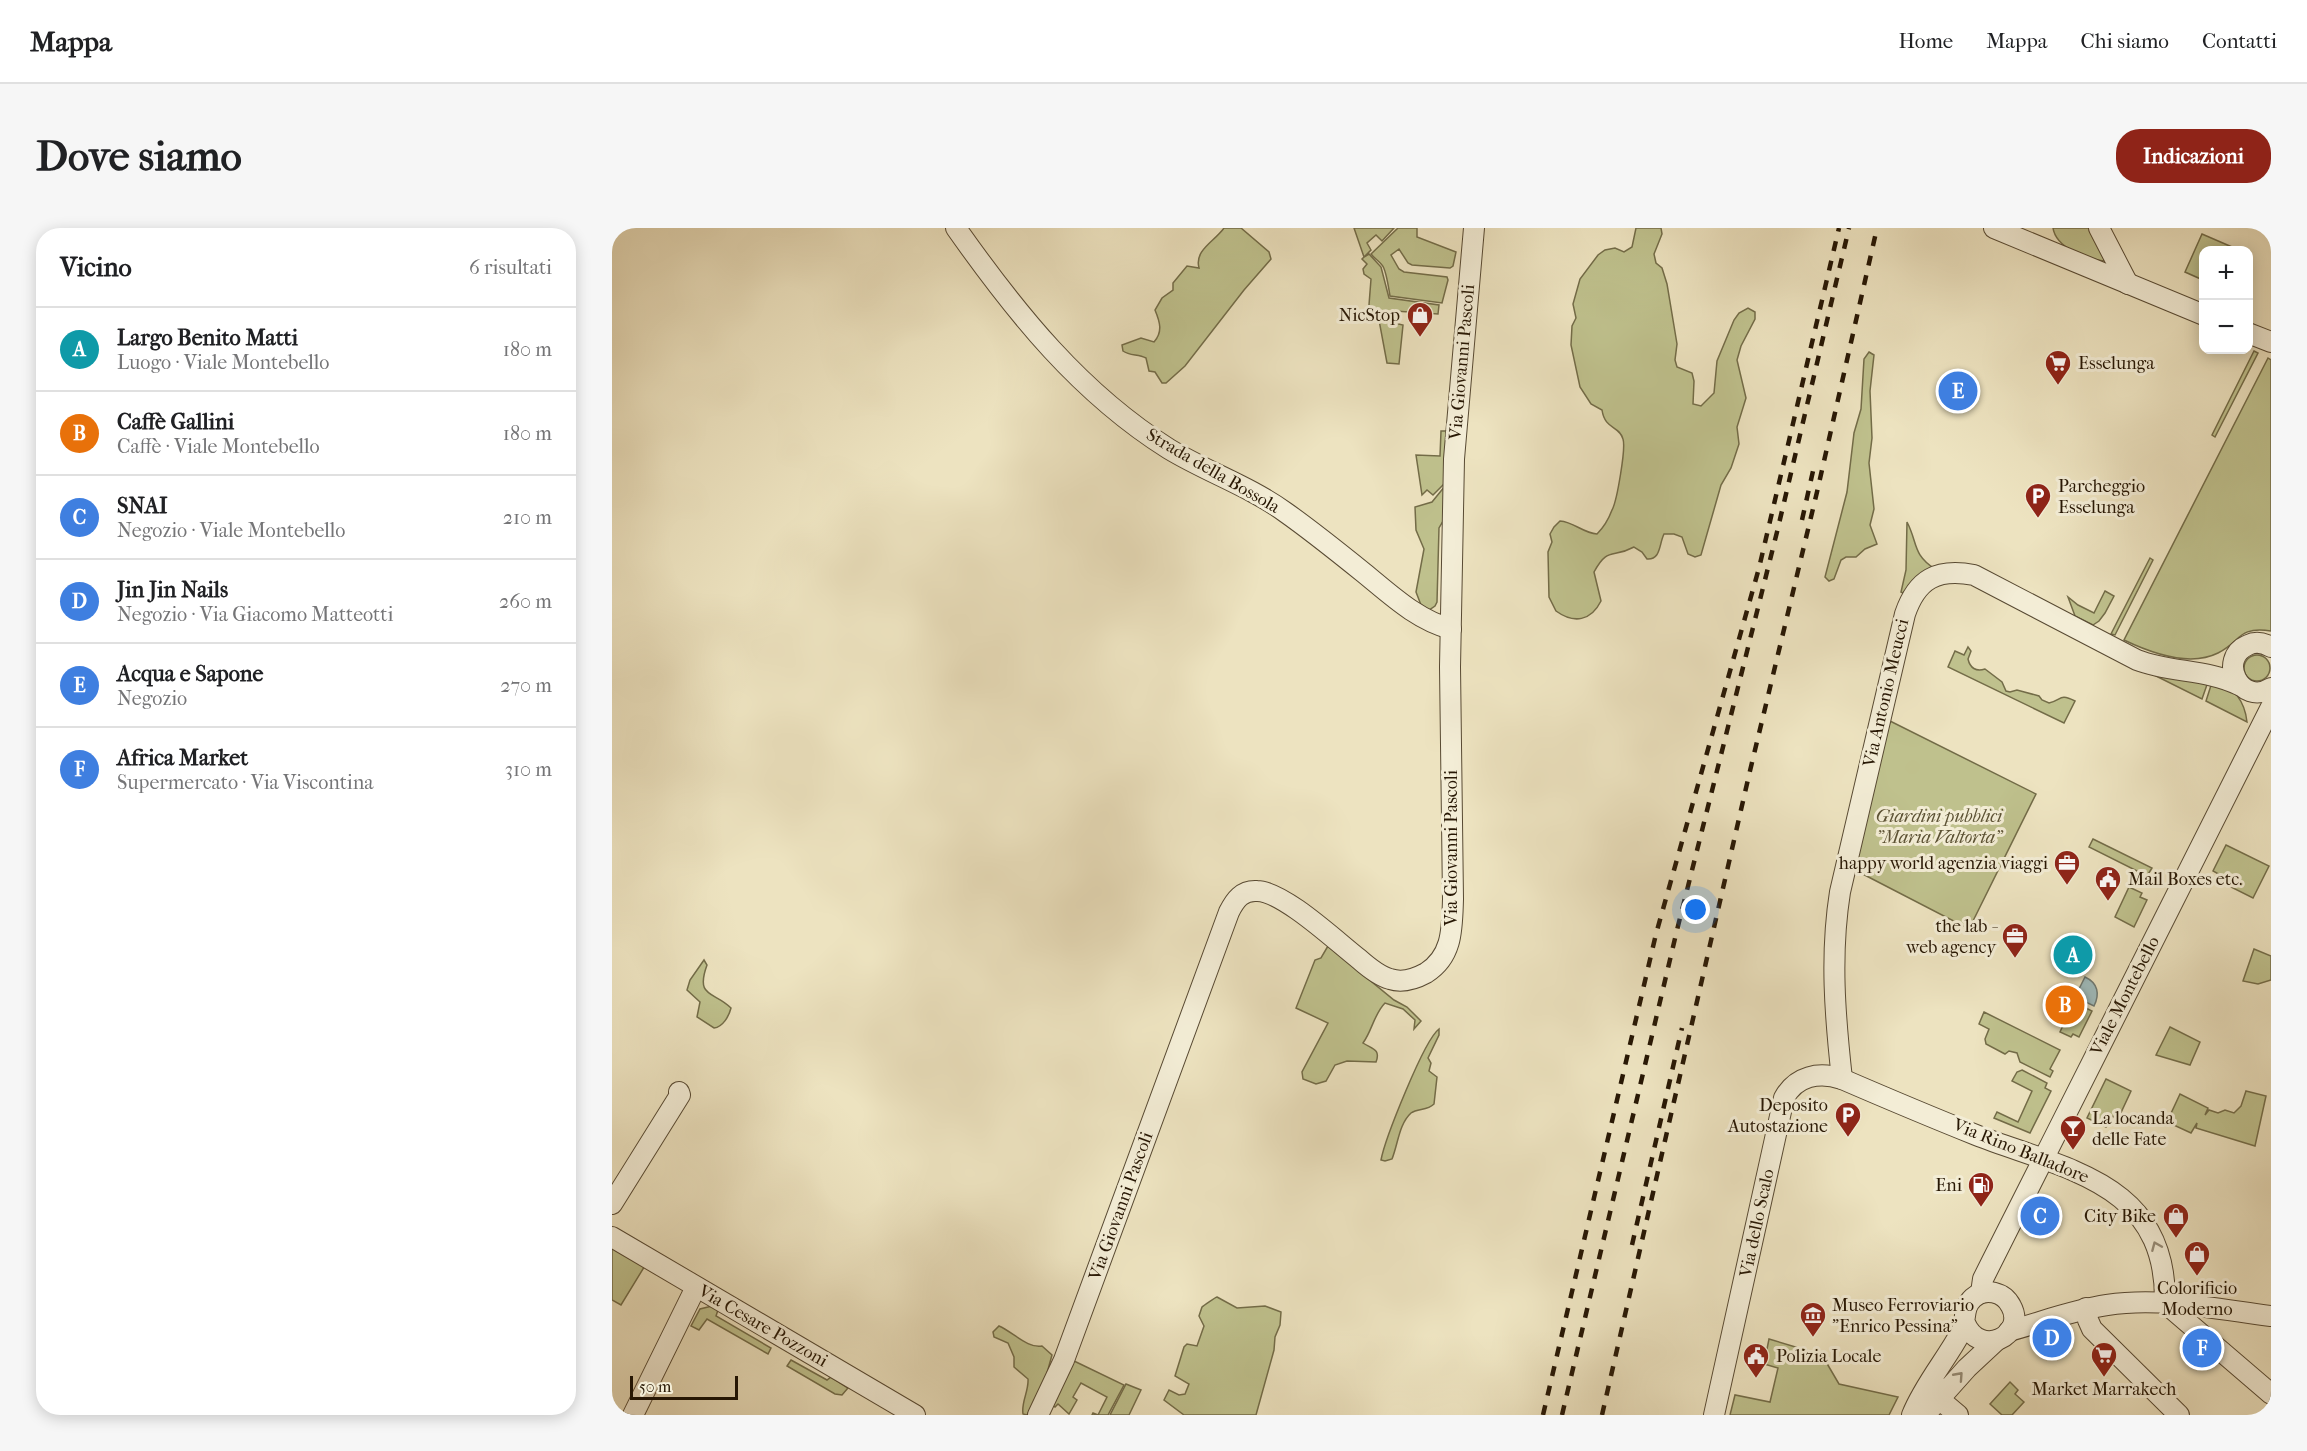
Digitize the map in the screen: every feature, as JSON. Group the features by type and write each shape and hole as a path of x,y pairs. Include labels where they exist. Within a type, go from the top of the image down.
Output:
{"street":[{"name":"Strada della Bossola","path":"956,228 998,288 1046,345 1096,394 1134,425 1202,468 1253,492 1284,511 1404,606 1436,625 1451,629"},
{"name":"Via Giovanni Pascoli","path":"1038,1415 1064,1360 1229,912 1238,898 1256,891 1276,896 1364,963 1391,980 1407,980 1428,972 1444,956 1451,938 1453,899 1451,629 1454,459 1474,228"},
{"path":"1994,228 2199,313"},
{"path":"2099,228 2128,284"},
{"path":"2253,335 2271,342"},
{"name":"Via Antonio Meucci","path":"1842,1079 1833,963 1834,930 1842,881 1901,628 1914,592 1927,579 1957,572 1974,575 2137,660 2172,670 2219,677 2244,688"},
{"path":"2235,656 2246,645 2267,644"},
{"name":"Via Antonio Meucci","path":"2172,670 2213,665 2235,656"},
{"name":"Viale Montebello","path":"2235,656 2233,671 2257,709 2254,738"},
{"path":"2244,688 2261,692 2271,688"},
{"name":"Viale Montebello","path":"1996,1296 1993,1259 2254,738 2265,723 2271,707"},
{"name":"Via dello Scalo","path":"1714,1415 1784,1098 1790,1087 1809,1077 1829,1075 1842,1079"},
{"name":"Via Rino Balladore","path":"1842,1079 1976,1135 2068,1167 2107,1186 2136,1212 2148,1228 2160,1255 2166,1283 2165,1303"},
{"path":"612,1204 680,1095 679,1092"},
{"name":"Via Cesare Pozzoni","path":"612,1237 915,1415"},
{"path":"633,1415 696,1287"},
{"path":"2065,1314 2036,1312 1996,1296 1969,1302 1964,1316 1972,1335 1983,1341 2065,1314 2108,1305 2165,1303 2271,1316"},
{"path":"1925,1415 1967,1368 2003,1336 2014,1316 1996,1296"},
{"path":"2165,1303 2271,1394"},
{"path":"2086,1308 2092,1329 2179,1415"},
{"path":"1912,1415 1965,1323"},
{"path":"1938,1369 1939,1399 1958,1415"}],"green space":[{"path":"1224,228 1241,228 1269,252 1271,259 1185,366 1166,383 1162,383 1155,372 1149,371 1146,358 1126,353 1122,345 1141,338 1154,342 1160,327 1155,310 1162,298 1173,290 1173,283 1187,266 1199,268 1198,262 1202,251"},
{"path":"1354,228 1394,228 1382,241 1376,235 1367,243 1371,250 1364,257"},
{"path":"1398,228 1417,228 1417,237 1456,252 1453,266 1450,268 1412,265 1408,263 1399,249 1391,255 1399,269 1404,272 1447,277 1442,303 1390,296 1383,267 1371,254"},
{"path":"1636,228 1661,228 1662,234 1654,254 1667,284 1677,344 1675,360 1677,367 1692,373 1693,404 1701,406 1714,393 1717,361 1734,320 1739,313 1748,308 1755,312 1755,319 1741,346 1737,360 1746,398 1737,427 1739,444 1731,468 1721,485 1701,555 1695,557 1688,554 1682,537 1674,534 1664,534 1657,554 1652,559 1647,559 1634,547 1611,554 1603,559 1594,572 1601,601 1597,608 1582,618 1569,618 1556,611 1549,597 1548,552 1552,542 1550,534 1560,521 1592,533 1599,532 1608,520 1614,505 1624,444 1618,431 1606,421 1602,410 1591,404 1580,387 1571,345 1572,326 1576,318 1573,304 1580,279 1598,255 1605,250 1615,248 1624,252 1632,247"},
{"path":"2053,228 2091,228 2105,257 2104,261 2089,258 2066,247 2055,235"},
{"path":"2202,234 2230,246 2199,246 2199,278 2185,272"},
{"path":"1369,254 1381,267 1389,298 1439,305 1438,314 1395,311 1394,323 1403,325 1399,364 1387,363 1379,320 1377,321 1375,312 1369,305 1371,279 1364,274 1363,269 1367,264 1362,259"},
{"path":"2254,351 2258,353 2215,437 2212,435"},
{"path":"1869,352 1874,355 1870,391 1872,438 1869,463 1874,509 1870,525 1877,544 1865,549 1856,557 1846,557 1841,560 1834,579 1829,581 1825,577 1847,492 1854,433 1861,409 1864,359"},
{"path":"2268,358 2271,360 2271,631 2260,630 2245,633 2218,653 2195,659 2158,654 2124,640"},
{"path":"1441,431 1449,431 1447,481 1433,495 1427,490 1422,495 1416,455 1440,456"},
{"path":"1445,486 1443,521 1439,528 1437,602 1429,610 1421,605 1416,592 1424,549 1416,530 1415,507 1432,502"},
{"path":"1907,522 1916,548 1922,558 1935,569 1903,593 1901,592 1906,570"},
{"path":"2150,558 2153,560 2115,635 2111,634"},
{"path":"2105,591 2114,596 2099,621 2093,625 2075,616 2068,597 2094,613"},
{"path":"1968,647 1971,651 1968,659 1972,667 1976,670 1985,669 2002,682 2006,691 2017,690 2039,696 2049,703 2063,697 2075,701 2064,723 1948,667 1955,651 1964,655"},
{"path":"2257,655 2266,659 2270,668 2266,677 2257,681 2248,677 2244,668 2248,659"},
{"path":"2148,672 2209,679 2202,699"},
{"path":"2213,679 2227,686 2241,701 2247,722 2206,701"},
{"name":"Giardini pubblici \"Maria Valtorta\"","path":"1890,721 2036,794 1969,929 1853,869"},
{"path":"2093,839 2152,868 2147,876 2089,847"},
{"path":"2226,845 2269,866 2253,898 2221,882 2224,877 2213,871"},
{"path":"2129,887 2142,893 2140,897 2147,900 2134,927 2115,917"},
{"path":"1328,946 1394,1000 1407,1007 1421,1021 1414,1029 1415,1020 1403,1009 1385,1003 1363,1043 1376,1052 1376,1062 1347,1061 1335,1065 1326,1081 1316,1084 1303,1079 1302,1072 1328,1023 1296,1008 1315,960 1321,958"},
{"path":"2254,949 2271,956 2271,980 2258,984 2243,981"},
{"path":"704,960 707,965 703,983 705,989 731,1008 725,1021 714,1028 697,1017 700,1002 687,990 690,980"},
{"path":"2074,1002 2092,1011 2079,1037 2073,1034 2071,1037 2060,1032"},
{"path":"1984,1012 2060,1050 2050,1069 2053,1071 2050,1077 2020,1062 2017,1053 2009,1051 2005,1054 1986,1044 1985,1039 1989,1029 1979,1024"},
{"path":"2170,1027 2200,1042 2190,1065 2156,1055"},
{"path":"1439,1029 1439,1035 1428,1058 1431,1063 1429,1071 1437,1077 1434,1104 1411,1113 1401,1128 1392,1159 1381,1160 1397,1112 1415,1070 1432,1037"},
{"path":"2022,1070 2047,1083 2045,1088 2051,1091 2030,1133 1994,1118 1997,1112 2018,1122 2032,1091 2012,1081 2017,1072"},
{"path":"2106,1079 2131,1091 2118,1119 2112,1116 2106,1127 2087,1118"},
{"path":"2246,1091 2266,1096 2255,1146 2196,1128 2197,1123 2191,1133 2167,1122 2180,1094 2208,1108 2205,1115 2209,1110 2218,1113 2225,1110 2234,1113 2241,1106"},
{"path":"612,1244 646,1264 621,1305 612,1300"},
{"path":"1217,1297 1237,1308 1265,1306 1281,1312 1274,1350 1256,1415 1184,1415 1164,1400 1169,1390 1179,1395 1185,1394 1189,1384 1175,1376 1184,1347 1187,1344 1197,1346 1204,1326 1199,1316 1202,1307"},
{"path":"712,1306 718,1310 716,1316 771,1348 768,1354 707,1319 699,1330 691,1326 700,1309"},
{"path":"999,1326 1026,1343 1042,1346 1052,1355 1044,1384 1027,1415 1023,1414 1023,1410 1028,1379 1014,1367 1014,1357 1008,1343 994,1337 993,1332"},
{"path":"1769,1339 1822,1355 1839,1384 1898,1397 1889,1415 1730,1415 1735,1395 1770,1402 1778,1368 1764,1364"},
{"path":"791,1360 827,1380 831,1377 848,1388 842,1395 835,1394 787,1366"},
{"path":"1072,1360 1124,1385 1108,1415 1098,1415 1107,1397 1081,1383 1073,1397 1077,1400 1069,1414 1058,1404 1055,1407 1052,1405"},
{"path":"2010,1382 2018,1390 2015,1394 2024,1402 2012,1415 2002,1415 1990,1404"},
{"path":"1126,1384 1141,1390 1129,1415 1110,1415"}],"water":[{"path":"2085,977 2093,982 2097,989 2094,1006 2075,997"}],"railway":[{"path":"1543,1415 1656,934 1759,568 1839,228"},
{"path":"1562,1415 1677,930 1777,532 1849,228"},
{"path":"1602,1415 1877,228"},
{"path":"1802,520 1815,462"},
{"path":"1632,1245 1682,1028"}],"place":[{"name":"NicStop","path":"1420,338"},
{"name":"Esselunga","path":"2058,386"},
{"name":"Acqua e Sapone","path":"1958,391"},
{"name":"Parcheggio Esselunga","path":"2038,519"},
{"name":"happy world agenzia viaggi","path":"2067,886"},
{"name":"Mail Boxes etc.","path":"2108,902"},
{"name":"Largo Benito Matti","path":"2073,955"},
{"name":"the lab - web agency","path":"2015,959"},
{"name":"Caffè Gallini","path":"2065,1005"},
{"name":"Deposito Autostazione","path":"1848,1138"},
{"name":"La locanda delle Fate","path":"2073,1151"},
{"name":"Eni","path":"1981,1208"},
{"name":"SNAI","path":"2040,1216"},
{"name":"City Bike","path":"2176,1239"},
{"name":"Colorificio Moderno","path":"2197,1277"},
{"name":"Museo Ferroviario \"Enrico Pessina\"","path":"1813,1338"},
{"name":"Jin Jin Nails","path":"2052,1338"},
{"name":"Africa Market","path":"2202,1348"},
{"name":"Market Marrakech","path":"2104,1378"},
{"name":"Polizia Locale","path":"1756,1379"}]}
